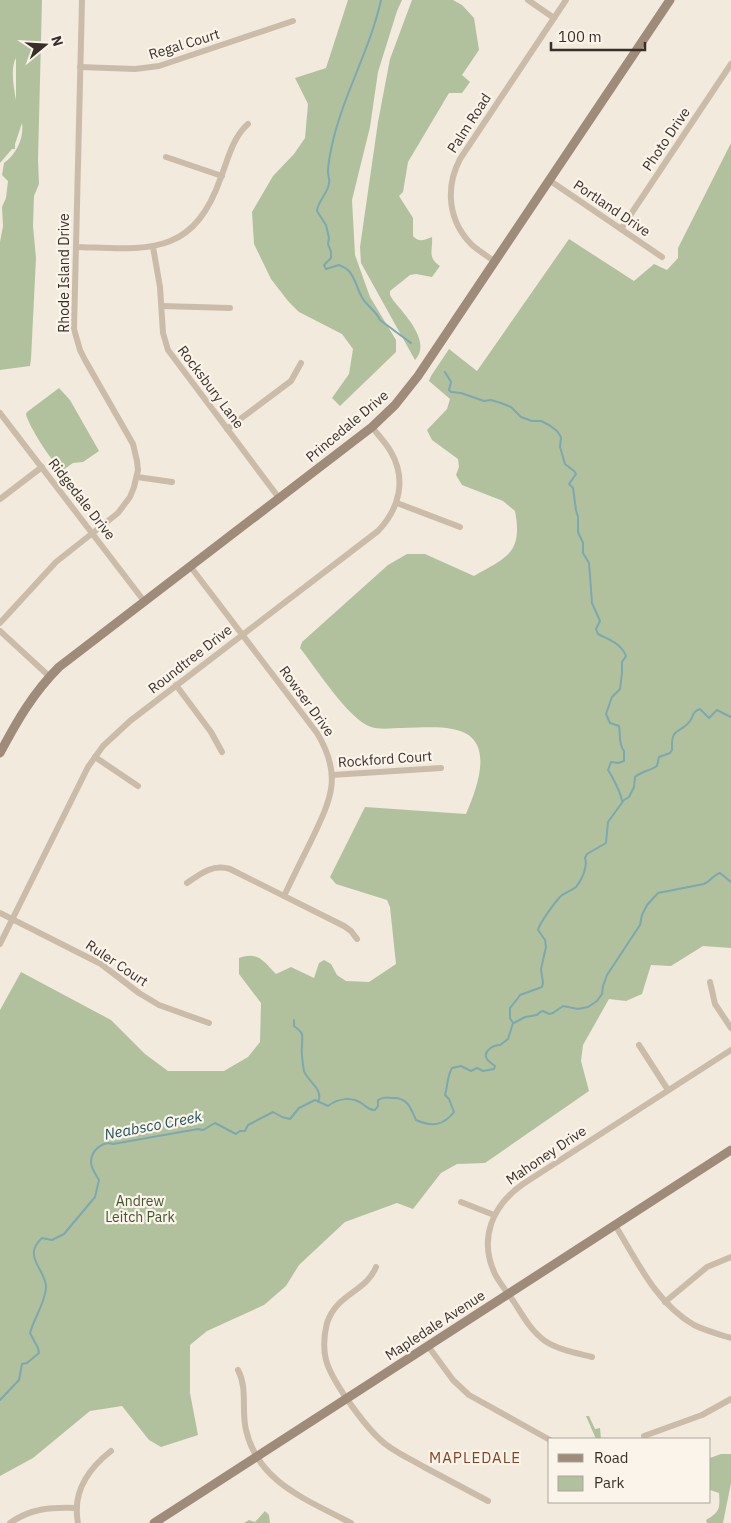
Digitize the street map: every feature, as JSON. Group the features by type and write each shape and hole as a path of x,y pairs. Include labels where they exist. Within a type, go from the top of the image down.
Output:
{"street":[{"name":"Rhode Island Drive","path":"0,622 56,562 125,506 137,477 137,460 133,444 84,360 74,329 82,0"},
{"path":"528,0 554,18"},
{"name":"Palm Road","path":"494,261 472,245 455,220 451,203 452,177 460,158 566,0"},
{"name":"Princedale Drive","path":"0,753 22,712 50,677 73,655 372,427 404,395 670,0"},
{"name":"Regal Court","path":"80,67 136,69 159,66 293,21"},
{"name":"Photo Drive","path":"621,229 731,64"},
{"path":"76,247 142,248 153,247 178,238 198,222 213,199 235,140 248,124"},
{"path":"166,157 222,176"},
{"name":"Portland Drive","path":"549,180 662,257"},
{"name":"Rocksbury Lane","path":"153,247 162,306 162,333 168,350 279,498"},
{"path":"162,306 230,308"},
{"path":"227,429 291,380 295,376 300,363"},
{"name":"Ridgedale Drive","path":"0,413 144,601"},
{"name":"Roundtree Drive","path":"0,944 95,757 119,730 378,531 389,518 397,503 400,490 398,467 389,449 372,427"},
{"path":"0,499 42,467"},
{"path":"137,477 172,482"},
{"path":"397,503 460,527"},
{"name":"Rowser Drive","path":"190,566 317,733 327,752 332,775 327,808 284,896"},
{"path":"0,631 50,677"},
{"path":"176,685 211,732 222,752"},
{"path":"95,757 138,786"},
{"name":"Rockford Court","path":"332,775 441,768"},
{"path":"187,883 206,870 226,868 344,926 352,931 357,939"},
{"name":"Ruler Court","path":"0,913 101,964 139,993 159,1005 209,1023"},
{"path":"710,982 715,1004 731,1028"},
{"path":"638,1045 668,1090"},
{"name":"Mahoney Drive","path":"592,1357 562,1349 540,1337 530,1326 495,1273 489,1254 488,1235 494,1215 506,1198 523,1184 731,1050"},
{"name":"Mapledale Avenue","path":"154,1523 731,1150"},
{"path":"461,1202 494,1215"},
{"path":"615,1225 665,1302 696,1326 731,1338"},
{"path":"665,1302 707,1267 731,1257"},
{"path":"376,1267 368,1281 344,1297 337,1304 329,1318 325,1333 324,1352 333,1377 371,1431 389,1448 488,1501"},
{"path":"428,1346 453,1380 469,1395 548,1439"},
{"path":"238,1370 244,1385 246,1430 257,1457 269,1474 282,1486 351,1523"},
{"path":"644,1436 702,1415 731,1398"},
{"path":"78,1523 78,1493 87,1475 111,1451"},
{"path":"10,1523 20,1516 38,1509 77,1508"}],"green space":[{"path":"0,0 42,0 39,184 34,196 33,226 36,258 31,359 30,366 0,370 0,242 3,226 2,207 6,198 8,181 2,175 4,163 13,155 21,140 22,123 15,149 12,149 0,163","holes":["16,58 16,100 13,73"]},
{"path":"348,0 402,0 378,72 370,127 352,200 355,255 370,297 396,340 396,352 340,406 332,398 349,374 353,349 342,334 299,312 271,279 254,244 252,212 273,176 294,154 305,138 308,104 295,78 326,68"},
{"path":"412,0 453,0 462,5 474,18 479,50 462,75 470,82 462,93 449,93 408,162 403,192 399,196 413,218 413,236 420,240 432,237 432,257 440,266 432,277 416,274 410,275 390,291 393,300 410,321 419,337 419,353 415,360 361,263 360,247 378,122 390,59"},
{"name":"Andrew Leitch Park","path":"731,143 731,948 703,946 671,966 651,965 642,994 626,1001 609,999 583,1045 581,1061 589,1091 485,1163 457,1164 441,1173 413,1209 397,1203 345,1222 299,1265 286,1286 264,1305 207,1331 190,1345 190,1393 198,1435 161,1447 149,1440 122,1406 90,1411 33,1458 0,1476 0,1010 21,972 111,1020 145,1054 168,1071 224,1071 248,1057 260,1042 261,1003 239,974 239,958 251,956 260,958 276,974 291,967 314,978 319,963 324,960 331,964 337,975 346,981 369,982 396,964 390,907 387,900 336,884 330,877 365,807 466,814 479,777 479,752 475,741 466,734 452,729 433,727 378,728 371,727 362,722 352,714 323,680 300,648 302,642 388,565 407,554 425,554 474,576 504,558 510,552 517,536 515,511 503,501 462,485 456,475 459,467 458,459 432,440 427,430 447,409 450,399 429,381 431,376 449,349 477,371 569,239 634,281 654,264 667,270 678,258 678,248"},
{"path":"59,388 70,400 99,451 83,462 73,463 63,470 53,461 41,444 26,414"},
{"path":"586,1416 589,1416 595,1429 600,1428 601,1438 596,1438"},
{"path":"721,1454 731,1454 731,1483 723,1523 707,1523 706,1520 717,1512 719,1502 719,1493 711,1490 711,1458"},
{"path":"265,1511 269,1515 270,1523 244,1523 249,1520 255,1522"}],"waterway":[{"path":"381,0 370,37 337,126 329,162 328,187 317,211 326,225 329,238 328,244 331,258 324,265 326,269 339,265 348,270 367,305 377,314 380,320 411,343"},
{"path":"445,372 451,382 449,390 451,392 461,393 484,401 491,400 511,407 521,417 532,421 541,421 549,425 561,437 560,447 565,464 576,474 569,484 573,488 578,517 578,532 583,543 583,553 589,563 592,603 600,621 596,629 598,634 618,645 626,656 622,662 620,689 612,697 606,714 610,723 619,726 620,742 624,751 624,761 618,763 611,762 608,770 622,801"},
{"name":"Neabsco Creek","path":"0,1400 19,1380 22,1364 27,1363 39,1353 30,1333 44,1299 46,1288 43,1275 34,1257 36,1245 42,1238 52,1240 64,1234 95,1197 99,1180 91,1162 93,1154 98,1147 109,1143 113,1144 198,1129 203,1130 215,1123 236,1134 240,1131 245,1131 248,1125 273,1112 290,1119 299,1108 315,1100 328,1106 336,1101 350,1099 375,1110 378,1106 378,1100 386,1097 399,1098 406,1102 416,1120 427,1124 437,1124 446,1120 454,1112 449,1099 445,1095 450,1071 452,1068 461,1066 471,1071 477,1068 483,1071 494,1069 495,1066 487,1059 486,1053 489,1049 500,1045 508,1039 513,1023 510,1018 510,1008 520,995 542,987 541,969 546,947 545,940 538,930 539,927 560,897 578,884 585,869 587,854 606,843 608,822 624,800 629,797 634,787 635,777 657,766 659,757 670,753 673,737 677,731 690,721 697,710 700,709 709,718 717,710 731,717"},
{"path":"514,1023 543,1011 549,1014 563,1006 578,1009 588,1007 597,1001 602,994 607,975 640,925 647,905 658,893 704,884 720,873 731,882"},
{"path":"294,1020 294,1026 302,1035 304,1071 319,1093 318,1102"}],"district":[{"name":"MAPLEDALE","path":"475,1457"}]}
